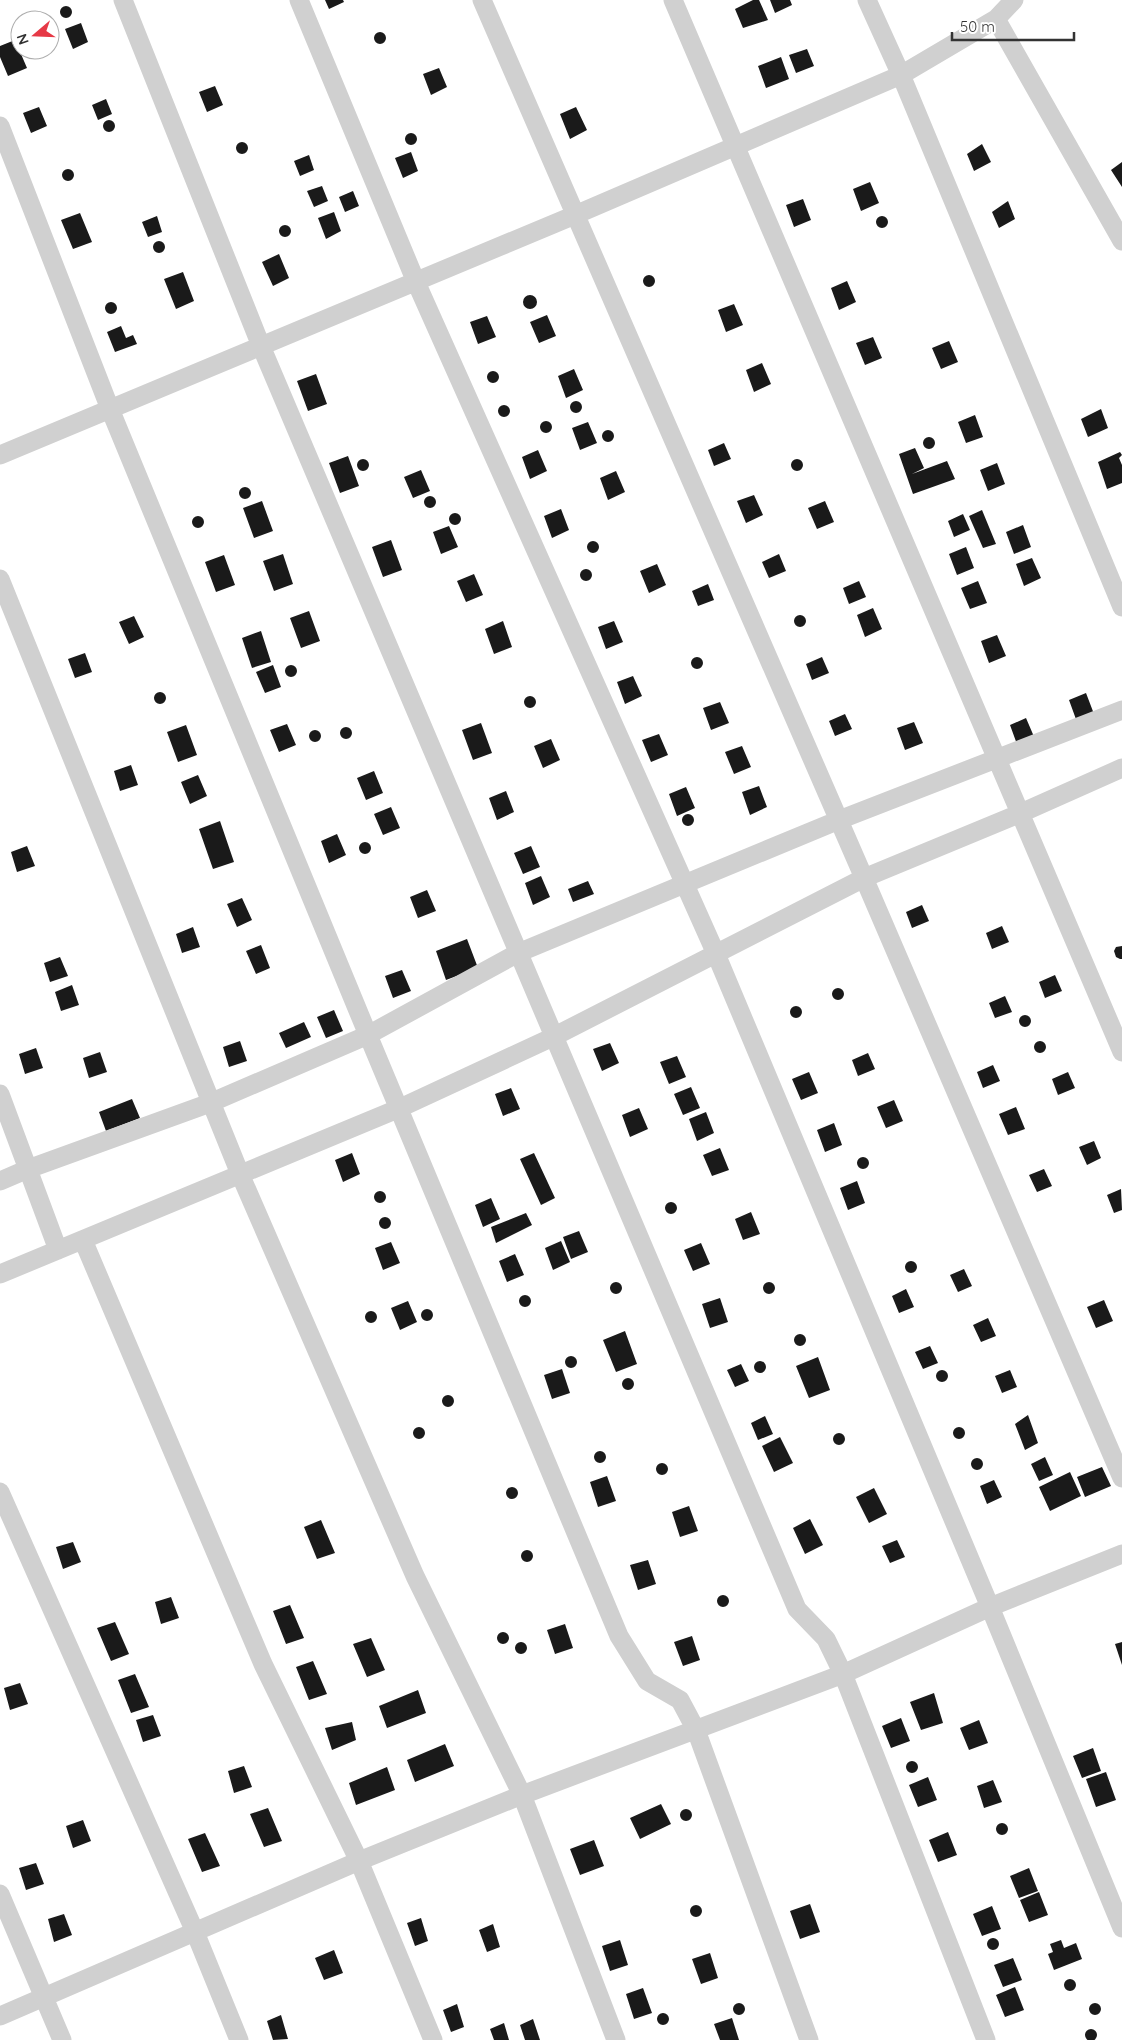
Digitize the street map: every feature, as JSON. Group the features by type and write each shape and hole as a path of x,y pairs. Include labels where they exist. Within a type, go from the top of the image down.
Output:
{"street":[{"path":"123,0 261,346 797,1610 826,1639 843,1674 986,2040"},
{"path":"299,0 416,282 716,954 1122,1928"},
{"path":"482,0 839,820 1122,1478"},
{"path":"673,0 1122,1052"},
{"path":"867,0 901,75 1122,607"},
{"path":"0,455 735,148 901,75 996,19 1014,0"},
{"path":"996,19 1122,241"},
{"path":"0,126 110,409 368,1035 619,1636 647,1681 680,1700 696,1730 809,2040"},
{"path":"0,579 210,1103 415,1576 522,1796 616,2040"},
{"path":"0,1181 210,1103 368,1035 518,953 839,820 1122,710"},
{"path":"0,1274 400,1108 553,1037 864,878 1021,813 1122,768"},
{"path":"0,1094 58,1250"},
{"path":"83,1240 263,1664 359,1861 433,2040"},
{"path":"0,1492 195,1932 239,2040"},
{"path":"0,2016 359,1861 522,1796 843,1674 990,1608 1122,1554"},
{"path":"0,1894 62,2040"}],"building":[{"path":"325,0 343,0 344,2 329,9"},
{"path":"753,0 759,0 768,20 743,28 735,9"},
{"path":"770,0 790,0 792,5 775,13"},
{"path":"68,6 72,10 71,17 61,17 61,7"},
{"path":"81,23 88,42 73,49 65,29"},
{"path":"382,32 385,33 385,43 378,44 375,43 374,36 375,33"},
{"path":"10,42 10,60 24,60 27,68 8,76 0,57 0,46"},
{"path":"807,49 814,66 796,73 789,55"},
{"path":"781,57 789,79 766,88 758,66"},
{"path":"439,68 447,87 431,95 423,74"},
{"path":"215,86 223,105 207,112 199,92"},
{"path":"106,99 112,114 98,120 92,105"},
{"path":"39,107 47,126 31,133 23,113"},
{"path":"576,107 587,130 570,139 560,114"},
{"path":"111,120 114,121 114,131 107,132 104,131 103,124 104,121"},
{"path":"413,133 416,134 416,144 409,145 406,144 405,137 406,134"},
{"path":"244,142 247,143 247,153 240,154 237,153 236,146 237,143"},
{"path":"982,144 991,162 974,171 967,154"},
{"path":"411,152 418,171 403,178 395,158"},
{"path":"309,155 314,170 300,176 294,161"},
{"path":"1122,162 1122,187 1111,170"},
{"path":"70,169 73,170 73,180 66,181 63,180 62,173 63,170"},
{"path":"870,182 879,203 861,211 853,189"},
{"path":"322,186 328,201 314,207 307,191"},
{"path":"353,191 359,206 345,212 339,197"},
{"path":"803,199 811,220 794,227 786,205"},
{"path":"1008,201 1015,219 999,228 992,212"},
{"path":"334,212 341,231 326,239 318,218"},
{"path":"80,213 92,242 73,249 61,220"},
{"path":"157,216 162,232 148,237 142,222"},
{"path":"884,216 887,217 887,227 880,228 877,227 876,220 877,217"},
{"path":"287,225 290,226 290,236 283,237 280,236 279,229 280,226"},
{"path":"161,241 164,242 164,252 157,253 154,252 153,245 154,242"},
{"path":"279,254 289,278 273,286 262,262"},
{"path":"183,272 194,301 176,309 164,279"},
{"path":"651,275 654,276 654,286 647,287 644,286 643,279 644,276"},
{"path":"847,281 856,302 839,310 831,288"},
{"path":"530,295 535,297 537,302 535,307 530,309 525,307 523,302 525,297"},
{"path":"113,302 116,303 116,313 109,314 106,313 105,306 106,303"},
{"path":"734,304 743,325 726,332 718,310"},
{"path":"547,315 556,336 539,343 530,322"},
{"path":"487,316 496,337 478,344 470,322"},
{"path":"121,326 126,338 133,335 137,344 115,352 107,332"},
{"path":"873,337 882,358 865,365 856,343"},
{"path":"949,341 958,362 941,369 932,348"},
{"path":"762,363 771,384 754,392 746,370"},
{"path":"574,369 583,390 566,398 558,376"},
{"path":"495,371 498,372 498,382 491,383 488,382 487,375 488,372"},
{"path":"316,374 327,404 308,411 297,381"},
{"path":"578,401 581,402 581,412 574,413 571,412 570,405 571,402"},
{"path":"506,405 509,406 509,416 502,417 499,416 498,409 499,406"},
{"path":"1101,409 1108,428 1088,437 1081,419"},
{"path":"975,415 983,437 966,443 958,422"},
{"path":"548,421 551,422 551,432 544,433 541,432 540,425 541,422"},
{"path":"588,422 597,443 580,450 572,428"},
{"path":"610,430 613,431 613,441 606,442 603,441 602,434 603,431"},
{"path":"931,437 934,438 934,448 927,449 924,448 923,441 924,438"},
{"path":"724,443 731,459 714,466 708,450"},
{"path":"915,448 924,468 912,474 947,461 955,479 913,494 899,454"},
{"path":"538,450 547,471 530,479 522,457"},
{"path":"1120,452 1122,455 1119,458 1122,465 1122,483 1107,489 1098,462"},
{"path":"348,456 359,486 340,493 329,463"},
{"path":"365,459 368,460 368,470 361,471 358,470 357,463 358,460"},
{"path":"799,459 802,460 802,470 795,471 792,470 791,463 792,460"},
{"path":"997,463 1005,484 988,491 980,470"},
{"path":"421,470 430,491 413,498 404,477"},
{"path":"616,471 625,492 608,500 600,478"},
{"path":"247,487 250,488 250,498 243,499 240,498 239,491 240,488"},
{"path":"754,495 763,515 746,523 737,501"},
{"path":"432,496 435,497 435,507 428,508 425,507 424,500 425,497"},
{"path":"262,501 273,531 254,538 243,508"},
{"path":"825,501 834,522 817,529 808,508"},
{"path":"561,509 569,530 552,538 544,516"},
{"path":"982,510 996,544 983,548 969,516"},
{"path":"457,513 460,514 460,524 453,525 450,524 449,517 450,514"},
{"path":"963,514 970,530 954,537 948,521"},
{"path":"200,516 203,517 203,527 196,528 193,527 192,520 193,517"},
{"path":"1023,525 1031,547 1014,554 1006,532"},
{"path":"449,526 458,547 441,554 433,532"},
{"path":"391,540 402,570 383,577 372,547"},
{"path":"595,541 598,542 598,552 591,553 588,552 587,545 588,542"},
{"path":"966,547 974,568 957,575 949,554"},
{"path":"283,554 293,584 274,591 263,561"},
{"path":"779,554 786,571 769,578 762,562"},
{"path":"224,555 235,585 216,592 205,562"},
{"path":"1032,558 1041,578 1024,586 1016,564"},
{"path":"657,564 666,585 649,593 640,571"},
{"path":"588,569 591,570 591,580 584,581 581,580 580,573 581,570"},
{"path":"474,574 483,595 466,602 457,581"},
{"path":"859,581 866,597 849,604 843,588"},
{"path":"978,581 987,603 970,609 961,588"},
{"path":"708,584 714,600 698,606 692,591"},
{"path":"873,608 882,629 865,637 857,615"},
{"path":"309,611 320,641 301,648 290,618"},
{"path":"802,615 805,616 805,626 798,627 795,626 794,619 795,616"},
{"path":"134,616 144,637 129,644 119,622"},
{"path":"503,621 512,647 494,654 485,629"},
{"path":"614,621 623,642 606,649 598,627"},
{"path":"261,631 271,662 252,668 242,638"},
{"path":"997,635 1006,656 989,663 981,641"},
{"path":"85,653 92,672 75,678 68,659"},
{"path":"699,657 702,658 702,668 695,669 692,668 691,661 692,658"},
{"path":"822,657 829,673 812,680 806,664"},
{"path":"273,665 281,687 265,693 256,672"},
{"path":"293,665 296,666 296,676 289,677 286,676 285,669 286,666"},
{"path":"633,676 642,696 625,704 617,682"},
{"path":"162,692 165,693 165,703 158,704 155,703 154,696 155,693"},
{"path":"1086,693 1094,714 1077,722 1069,700"},
{"path":"532,696 535,697 535,707 528,708 525,707 524,700 525,697"},
{"path":"720,702 729,723 711,730 703,708"},
{"path":"845,714 852,729 835,736 829,721"},
{"path":"1026,718 1035,739 1018,747 1010,725"},
{"path":"914,722 923,743 905,750 897,728"},
{"path":"481,723 492,753 473,760 462,730"},
{"path":"287,724 296,745 279,752 270,730"},
{"path":"186,725 197,755 178,762 167,732"},
{"path":"348,727 351,728 351,738 344,739 341,738 340,731 341,728"},
{"path":"317,730 320,731 320,741 313,742 310,741 309,734 310,731"},
{"path":"659,734 668,755 651,762 642,740"},
{"path":"551,739 560,760 543,768 534,746"},
{"path":"742,746 751,767 734,774 725,752"},
{"path":"131,765 138,785 120,791 114,771"},
{"path":"374,771 383,793 366,800 357,778"},
{"path":"198,775 207,796 190,804 181,782"},
{"path":"759,786 767,807 750,815 742,792"},
{"path":"686,787 695,808 677,816 669,794"},
{"path":"506,791 514,812 497,820 489,798"},
{"path":"391,807 400,828 383,835 374,814"},
{"path":"690,814 693,815 693,825 686,826 683,825 682,818 683,815"},
{"path":"220,821 234,862 213,869 199,829"},
{"path":"337,834 346,855 329,863 321,841"},
{"path":"367,842 370,843 370,853 363,854 360,853 359,846 360,843"},
{"path":"27,846 35,866 17,872 11,852"},
{"path":"531,846 540,867 523,874 514,853"},
{"path":"541,876 550,897 533,905 525,883"},
{"path":"588,881 594,894 573,902 568,889"},
{"path":"427,890 436,911 418,918 410,897"},
{"path":"242,898 252,920 237,927 227,904"},
{"path":"922,905 929,921 912,928 906,912"},
{"path":"1002,926 1009,942 992,949 986,933"},
{"path":"193,927 200,947 182,953 176,934"},
{"path":"467,939 478,968 446,980 436,951"},
{"path":"261,945 270,968 256,974 246,951"},
{"path":"1122,946 1122,959 1120,959 1116,957 1114,951 1116,947"},
{"path":"60,957 68,976 50,982 44,963"},
{"path":"402,970 411,991 393,998 385,976"},
{"path":"1055,975 1062,991 1045,998 1039,982"},
{"path":"72,985 79,1005 61,1011 55,992"},
{"path":"840,988 843,989 843,999 836,1000 833,999 832,992 833,989"},
{"path":"1005,996 1012,1012 995,1018 989,1003"},
{"path":"798,1006 801,1007 801,1017 794,1018 791,1017 790,1010 791,1007"},
{"path":"334,1010 343,1031 326,1038 317,1017"},
{"path":"1027,1015 1030,1016 1030,1026 1023,1027 1020,1026 1019,1019 1020,1016"},
{"path":"304,1022 311,1037 286,1048 279,1033"},
{"path":"240,1041 247,1061 229,1067 223,1047"},
{"path":"1042,1041 1045,1042 1045,1052 1038,1053 1035,1052 1034,1045 1035,1042"},
{"path":"610,1043 619,1063 602,1071 593,1049"},
{"path":"36,1048 43,1068 25,1074 19,1054"},
{"path":"100,1052 107,1072 89,1078 83,1058"},
{"path":"868,1053 875,1069 858,1076 852,1060"},
{"path":"677,1056 686,1077 669,1084 660,1062"},
{"path":"993,1065 1000,1081 983,1088 977,1072"},
{"path":"809,1072 818,1093 801,1100 792,1079"},
{"path":"1068,1072 1075,1088 1058,1095 1052,1079"},
{"path":"691,1087 700,1108 683,1115 674,1094"},
{"path":"511,1088 520,1109 503,1116 495,1094"},
{"path":"132,1099 140,1118 106,1131 99,1112"},
{"path":"894,1100 903,1121 886,1128 877,1107"},
{"path":"1016,1107 1025,1129 1008,1135 999,1114"},
{"path":"639,1108 648,1129 630,1137 622,1115"},
{"path":"706,1112 714,1133 697,1141 689,1119"},
{"path":"834,1123 842,1145 825,1152 817,1130"},
{"path":"1094,1141 1101,1158 1087,1165 1079,1147"},
{"path":"720,1148 729,1170 712,1176 703,1155"},
{"path":"352,1153 360,1174 343,1182 335,1160"},
{"path":"534,1153 555,1198 541,1205 520,1159"},
{"path":"865,1157 868,1158 868,1168 861,1169 858,1168 857,1161 858,1158"},
{"path":"1044,1169 1052,1186 1037,1192 1029,1175"},
{"path":"857,1181 865,1203 848,1210 840,1188"},
{"path":"1121,1189 1122,1210 1114,1213 1107,1195"},
{"path":"382,1191 385,1192 385,1202 378,1203 375,1202 374,1195 375,1192"},
{"path":"491,1198 500,1219 483,1227 475,1205"},
{"path":"673,1202 676,1203 676,1213 669,1214 666,1213 665,1206 666,1203"},
{"path":"751,1212 760,1234 743,1240 735,1219"},
{"path":"526,1213 532,1225 496,1243 491,1227"},
{"path":"387,1217 390,1218 390,1228 383,1229 380,1228 379,1221 380,1218"},
{"path":"579,1231 588,1252 571,1259 563,1237"},
{"path":"561,1241 570,1262 553,1270 545,1248"},
{"path":"391,1242 400,1263 383,1270 375,1248"},
{"path":"701,1243 710,1264 693,1271 684,1250"},
{"path":"515,1254 524,1275 507,1282 499,1261"},
{"path":"913,1261 916,1262 916,1272 909,1273 906,1272 905,1265 906,1262"},
{"path":"964,1269 972,1286 958,1292 950,1275"},
{"path":"618,1282 621,1283 621,1293 614,1294 611,1293 610,1286 611,1283"},
{"path":"771,1282 774,1283 774,1293 767,1294 764,1293 763,1286 764,1283"},
{"path":"906,1289 914,1307 899,1313 892,1296"},
{"path":"527,1295 530,1296 530,1306 523,1307 520,1306 519,1299 520,1296"},
{"path":"720,1298 728,1322 710,1328 702,1304"},
{"path":"1104,1300 1113,1321 1096,1328 1087,1307"},
{"path":"408,1301 417,1322 400,1330 391,1308"},
{"path":"429,1309 432,1310 432,1320 425,1321 422,1320 421,1313 422,1310"},
{"path":"373,1311 376,1312 376,1322 369,1323 366,1322 365,1315 366,1312"},
{"path":"988,1318 996,1336 981,1342 973,1325"},
{"path":"625,1331 637,1364 616,1372 603,1340"},
{"path":"802,1334 805,1335 805,1345 798,1346 795,1345 794,1338 795,1335"},
{"path":"930,1346 938,1363 923,1369 915,1352"},
{"path":"573,1356 576,1357 576,1367 569,1368 566,1367 565,1360 566,1357"},
{"path":"818,1357 830,1390 809,1398 796,1366"},
{"path":"762,1361 765,1362 765,1372 758,1373 755,1372 754,1365 755,1362"},
{"path":"741,1364 749,1381 735,1387 727,1370"},
{"path":"562,1369 570,1393 552,1399 544,1375"},
{"path":"944,1370 947,1371 947,1381 940,1382 937,1381 936,1374 937,1371"},
{"path":"1010,1370 1017,1387 1002,1393 995,1376"},
{"path":"630,1378 633,1379 633,1389 626,1390 623,1389 622,1382 623,1379"},
{"path":"450,1395 453,1396 453,1406 446,1407 443,1406 442,1399 443,1396"},
{"path":"1028,1415 1038,1443 1025,1450 1015,1424"},
{"path":"765,1416 773,1434 758,1440 751,1423"},
{"path":"421,1427 424,1428 424,1438 417,1439 414,1438 413,1431 414,1428"},
{"path":"961,1427 964,1428 964,1438 957,1439 954,1438 953,1431 954,1428"},
{"path":"841,1433 844,1434 844,1444 837,1445 834,1444 833,1437 834,1434"},
{"path":"780,1437 793,1463 774,1472 762,1446"},
{"path":"602,1451 605,1452 605,1462 598,1463 595,1462 594,1455 595,1452"},
{"path":"1045,1457 1053,1475 1039,1481 1031,1464"},
{"path":"979,1458 982,1459 982,1469 975,1470 972,1469 971,1462 972,1459"},
{"path":"664,1463 667,1464 667,1474 660,1475 657,1474 656,1467 657,1464"},
{"path":"1102,1467 1111,1486 1085,1497 1077,1477"},
{"path":"1070,1472 1081,1496 1050,1511 1039,1487"},
{"path":"607,1476 616,1501 598,1507 590,1482"},
{"path":"994,1480 1002,1497 987,1504 980,1486"},
{"path":"514,1487 517,1488 517,1498 510,1499 507,1498 506,1491 507,1488"},
{"path":"874,1488 887,1514 869,1523 856,1497"},
{"path":"689,1506 698,1531 680,1537 672,1512"},
{"path":"810,1519 823,1545 805,1554 793,1528"},
{"path":"321,1520 335,1553 317,1559 304,1527"},
{"path":"897,1540 905,1557 890,1563 882,1546"},
{"path":"73,1542 81,1562 63,1569 56,1547"},
{"path":"529,1550 532,1551 532,1561 525,1562 522,1561 521,1554 522,1551"},
{"path":"648,1560 656,1584 638,1590 630,1565"},
{"path":"725,1595 728,1596 728,1606 721,1607 718,1606 717,1599 718,1596"},
{"path":"171,1597 179,1618 161,1624 155,1602"},
{"path":"290,1605 304,1638 286,1644 273,1611"},
{"path":"115,1622 129,1654 111,1661 97,1628"},
{"path":"565,1624 573,1648 555,1654 547,1630"},
{"path":"505,1632 508,1633 508,1643 501,1644 498,1643 497,1636 498,1633"},
{"path":"692,1636 700,1660 683,1666 674,1642"},
{"path":"371,1638 385,1670 367,1677 353,1644"},
{"path":"523,1642 526,1643 526,1653 519,1654 516,1653 515,1646 516,1643"},
{"path":"1122,1642 1122,1665 1115,1644"},
{"path":"313,1661 327,1694 309,1700 296,1667"},
{"path":"135,1674 149,1707 131,1713 118,1680"},
{"path":"20,1683 28,1704 10,1710 4,1688"},
{"path":"418,1690 426,1713 387,1728 379,1706"},
{"path":"934,1693 943,1723 921,1730 910,1702"},
{"path":"153,1715 161,1736 143,1742 136,1720"},
{"path":"901,1718 910,1741 891,1748 882,1726"},
{"path":"979,1720 988,1743 969,1750 960,1728"},
{"path":"352,1722 356,1740 332,1750 325,1728"},
{"path":"445,1744 454,1766 415,1782 407,1760"},
{"path":"1093,1748 1101,1771 1082,1778 1073,1756"},
{"path":"914,1761 917,1762 917,1772 910,1773 907,1772 906,1765 907,1762"},
{"path":"244,1766 252,1787 234,1793 228,1771"},
{"path":"387,1767 395,1790 356,1805 349,1783"},
{"path":"1106,1772 1116,1800 1096,1807 1086,1779"},
{"path":"928,1777 937,1800 918,1807 909,1785"},
{"path":"993,1780 1002,1802 984,1808 977,1786"},
{"path":"661,1804 671,1824 640,1839 630,1818"},
{"path":"268,1808 282,1841 264,1847 250,1814"},
{"path":"688,1809 691,1810 691,1820 684,1821 681,1820 680,1813 681,1810"},
{"path":"83,1820 91,1841 73,1848 66,1826"},
{"path":"1004,1823 1007,1824 1007,1834 1000,1835 997,1834 996,1827 997,1824"},
{"path":"948,1832 957,1855 938,1862 929,1840"},
{"path":"205,1833 220,1866 202,1872 188,1839"},
{"path":"594,1840 604,1866 580,1875 570,1849"},
{"path":"36,1863 44,1884 26,1890 19,1868"},
{"path":"1029,1868 1038,1891 1019,1898 1010,1876"},
{"path":"1039,1892 1048,1915 1029,1922 1020,1900"},
{"path":"810,1904 820,1932 800,1939 790,1911"},
{"path":"698,1905 701,1906 701,1916 694,1917 691,1916 690,1909 691,1906"},
{"path":"992,1906 1001,1929 982,1936 973,1914"},
{"path":"64,1914 72,1935 54,1942 48,1919"},
{"path":"421,1918 428,1941 415,1946 407,1923"},
{"path":"493,1924 500,1947 487,1952 479,1930"},
{"path":"995,1938 998,1939 998,1949 991,1950 988,1949 987,1942 988,1939"},
{"path":"620,1940 628,1965 610,1971 602,1946"},
{"path":"1061,1940 1064,1948 1076,1943 1082,1959 1054,1970 1048,1954 1053,1952 1050,1944"},
{"path":"334,1950 343,1973 324,1980 315,1958"},
{"path":"710,1953 718,1978 701,1984 692,1959"},
{"path":"1013,1958 1022,1980 1003,1987 994,1965"},
{"path":"1072,1979 1075,1980 1075,1990 1068,1991 1065,1990 1064,1983 1065,1980"},
{"path":"1015,1987 1024,2010 1005,2017 996,1995"},
{"path":"643,1988 652,2013 634,2019 626,1994"},
{"path":"741,2003 744,2004 744,2014 737,2015 734,2014 733,2007 734,2004"},
{"path":"1097,2003 1100,2004 1100,2014 1093,2015 1090,2014 1089,2007 1090,2004"},
{"path":"457,2004 464,2027 451,2032 443,2010"},
{"path":"665,2013 668,2014 668,2024 661,2025 658,2024 657,2017 658,2014"},
{"path":"281,2015 288,2039 273,2040 267,2021"},
{"path":"732,2018 739,2040 720,2040 714,2024"},
{"path":"533,2019 540,2040 525,2040 520,2025"},
{"path":"504,2023 509,2040 494,2040 490,2029"},
{"path":"1089,2029 1093,2029 1097,2035 1093,2041 1089,2041 1085,2037 1085,2033"}]}
